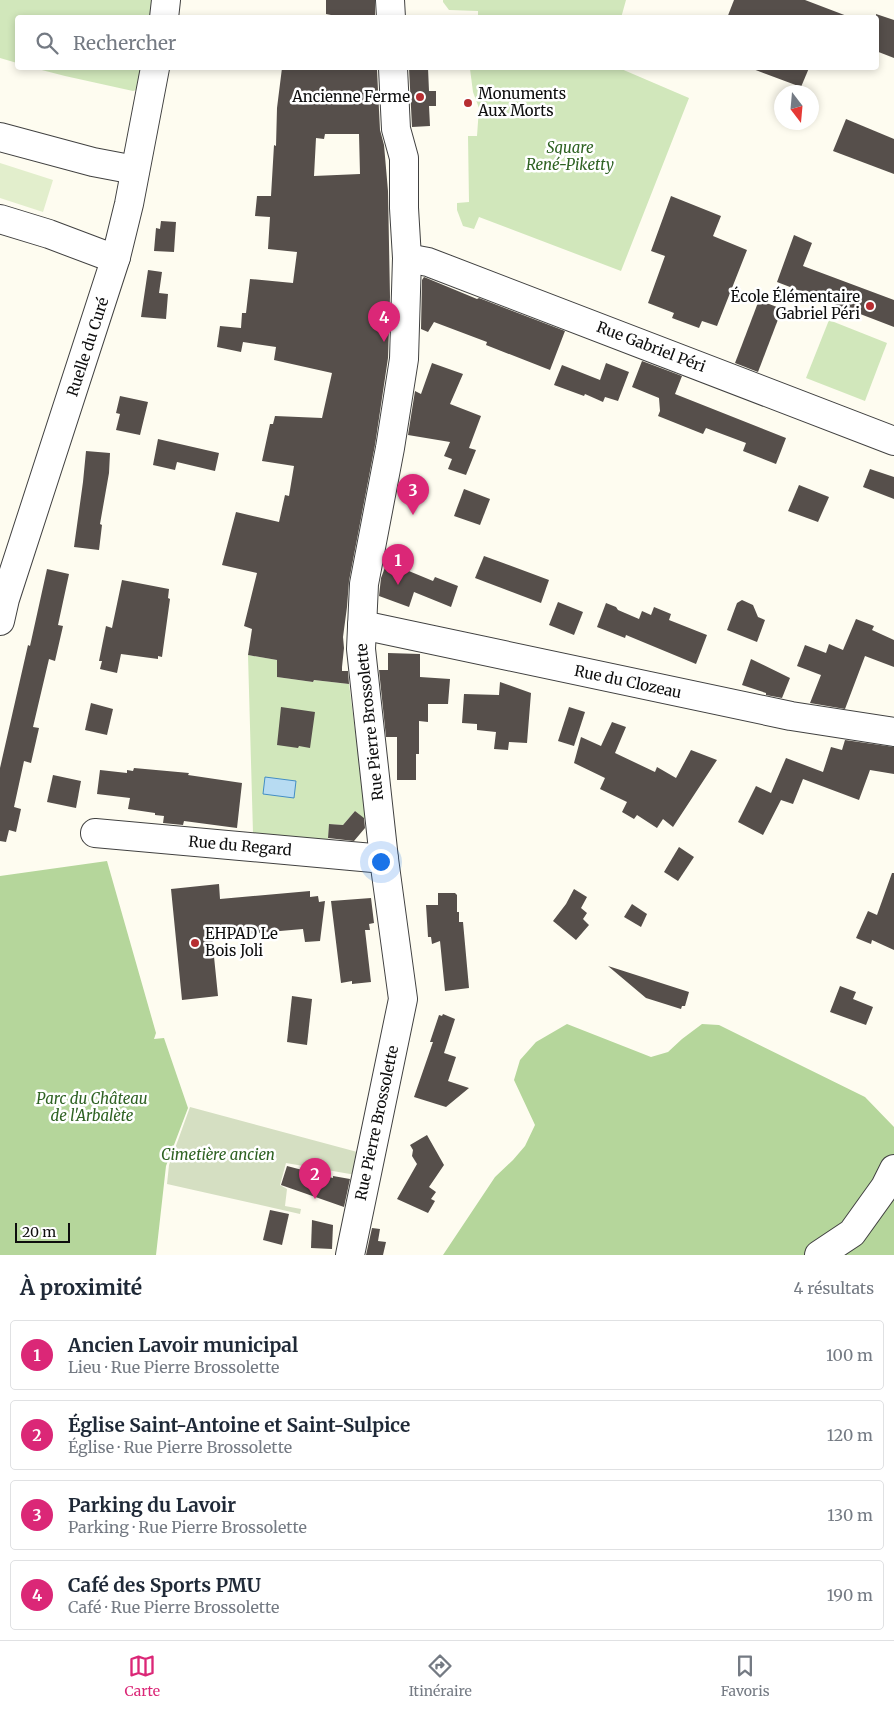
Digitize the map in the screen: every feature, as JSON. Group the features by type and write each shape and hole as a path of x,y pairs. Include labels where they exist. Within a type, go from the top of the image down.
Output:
{"street":[{"path":"164,15 166,0"},
{"path":"390,0 391,15"},
{"name":"Ruelle du Curé","path":"0,621 5,599 116,258 155,70"},
{"name":"Rue Pierre Brossolette","path":"350,1255 403,999 384,860 362,649 364,584 368,556 392,439 404,359 407,258 404,158 396,129 393,70"},
{"path":"0,137 93,162 135,170"},
{"path":"0,219 116,258"},
{"name":"Rue Gabriel Péri","path":"407,258 428,262 894,441"},
{"name":"Rue du Clozeau","path":"362,625 791,716 894,732"},
{"name":"Rue du Regard","path":"95,833 384,860"},
{"path":"819,1255 852,1233 885,1187 894,1170"}],"green space":[{"path":"0,0 151,0 150,15 15,15 15,62 0,58"},
{"path":"443,0 626,0 622,15 478,15 478,11 449,10"},
{"path":"42,70 143,70 139,89 133,91"},
{"name":"Square René-Piketty","path":"470,70 624,70 689,98 621,271 479,217 474,229 463,226 457,210 457,203 469,202 468,136 477,136 479,108 473,92"},
{"path":"0,163 53,180 43,212 0,198"},
{"path":"829,320 887,343 865,401 806,378"},
{"path":"248,655 277,660 277,677 349,684 367,821 355,811 343,825 329,824 328,840 253,833"},
{"name":"Parc du Château de l'Arbalète","path":"107,861 156,1033 154,1039 164,1038 188,1108 166,1166 156,1255 0,1255 0,876"},
{"path":"567,1024 651,1057 668,1052 702,1024 719,1025 865,1097 894,1127 894,1255 443,1255 495,1177 525,1146 535,1125 514,1080 520,1060 536,1042"},
{"name":"Cimetière ancien","path":"190,1107 361,1153 356,1175 286,1163 280,1185 287,1189 285,1206 301,1209 300,1214 167,1184 169,1165"}],"water":[{"path":"265,777 296,781 294,798 263,794"}],"building":[{"path":"326,0 375,0 375,15 326,14"},
{"path":"734,0 805,0 844,15 728,15"},
{"path":"879,15 894,20 894,58 879,52"},
{"path":"282,70 377,70 380,130 384,145 388,191 390,297 388,358 375,445 349,581 343,637 342,671 348,671 349,684 277,677 277,660 248,655 252,629 244,626 257,573 222,565 236,512 279,522 285,495 289,496 294,466 262,461 270,424 273,424 275,416 322,418 332,373 274,360 276,347 243,342 241,352 217,347 220,326 241,328 242,313 246,313 250,279 293,283 297,252 268,249 270,217 255,216 257,196 271,196 274,145 276,146 277,108","holes":["325,134 359,134 360,174 314,176 316,138 324,139"]},
{"name":"Ancienne Ferme","path":"409,70 428,70 429,91 436,91 436,106 429,106 430,126 412,127"},
{"path":"756,70 808,70 802,85 796,85"},
{"path":"846,119 894,139 894,174 833,151"},
{"path":"671,196 721,216 713,236 747,250 717,326 702,321 699,328 672,318 674,313 648,303 665,256 651,251"},
{"path":"161,221 176,222 174,252 154,251 156,228 160,229"},
{"path":"794,235 812,243 803,266 894,300 894,327 777,282"},
{"path":"148,270 162,272 159,293 168,294 166,319 141,317"},
{"path":"424,277 477,299 479,298 565,331 550,370 486,345 487,342 434,322 428,332 421,329 422,280"},
{"path":"759,300 782,309 758,372 735,363"},
{"path":"642,361 682,376 675,394 786,438 776,464 743,451 746,443 706,428 703,434 658,416 660,411 659,398 632,387"},
{"path":"432,363 463,374 450,404 481,416 469,448 476,450 466,475 448,469 452,459 444,456 450,442 408,435 415,391 421,394"},
{"path":"606,363 629,372 618,401 605,397 603,402 585,394 584,396 554,385 562,365 600,380"},
{"path":"120,396 148,402 140,435 116,430 120,414 116,413"},
{"path":"158,439 219,453 215,471 177,462 175,470 153,465"},
{"path":"86,451 110,453 109,473 100,524 102,525 99,550 74,547"},
{"path":"870,469 894,477 894,499 863,487"},
{"path":"799,485 829,497 818,522 788,511"},
{"path":"464,489 490,499 480,525 454,516"},
{"path":"484,556 549,580 541,603 475,578"},
{"path":"387,562 433,581 435,577 458,586 451,607 414,592 409,607 379,596 381,578"},
{"path":"47,569 69,574 58,625 63,626 55,661 49,659 33,727 39,728 31,763 24,761 14,807 21,809 16,832 9,830 6,842 0,841 0,768"},
{"path":"122,580 169,589 168,598 170,599 162,657 158,656 158,659 121,654 117,673 100,669 102,661 99,661 106,626 112,628"},
{"path":"742,600 753,605 758,617 765,620 757,642 727,630 737,603"},
{"path":"558,602 583,612 574,635 549,625"},
{"path":"606,603 639,619 642,611 651,615 654,607 671,614 669,620 707,635 696,664 626,635 625,638 597,627"},
{"path":"856,619 874,626 872,630 894,640 894,667 865,656 845,709 810,703 821,675 797,666 805,645 826,653 829,644 843,650"},
{"path":"388,653 420,654 420,677 450,679 448,704 428,704 428,722 419,721 419,754 416,754 416,780 397,780 397,737 386,737 379,670 388,670"},
{"path":"751,659 790,678 782,698 766,695 766,693 742,685"},
{"path":"500,682 531,693 527,743 509,742 508,750 494,749 496,732 477,730 477,724 462,723 464,694 499,695"},
{"path":"91,703 113,709 107,735 85,730"},
{"path":"281,707 315,712 310,748 277,745"},
{"path":"569,707 585,712 574,746 558,741"},
{"path":"612,722 626,727 615,753 655,772 657,767 676,778 691,750 717,760 673,827 663,819 657,828 637,815 634,819 622,812 627,802 600,789 605,778 574,763 581,737 601,746"},
{"path":"845,740 894,747 894,774 870,770 859,800 803,779 793,804 781,800 763,835 738,822 756,786 771,793 786,758 823,772 831,747 842,750"},
{"path":"134,768 189,773 188,775 242,783 237,828 184,821 183,825 163,823 164,816 128,809 130,798 97,794 100,770 127,773 127,770 133,771"},
{"path":"53,775 81,781 76,808 47,802"},
{"path":"355,811 364,818 365,828 354,841 328,838 329,824 343,825"},
{"path":"679,847 694,857 678,881 664,872"},
{"path":"892,873 894,873 894,950 872,940 871,944 856,938 868,911 877,915"},
{"name":"EHPAD Le Bois Joli","path":"219,884 220,899 310,891 310,897 318,896 319,902 325,901 320,941 305,942 303,929 212,937 218,996 182,1000 171,889"},
{"path":"574,889 587,897 581,908 587,913 583,919 589,925 576,940 553,921 566,904"},
{"path":"438,893 455,893 457,895 459,922 463,922 469,988 445,991 440,941 432,944 431,937 428,937 426,905 438,905"},
{"path":"371,898 374,923 369,924 370,930 365,930 371,982 352,984 352,981 341,983 331,901"},
{"path":"632,904 647,914 641,927 624,917"},
{"path":"608,966 689,992 685,1006 682,1006 681,1009 646,998"},
{"path":"840,986 856,992 853,999 873,1007 866,1025 830,1012"},
{"path":"292,996 312,999 307,1045 287,1042"},
{"path":"443,1014 455,1019 444,1053 456,1057 448,1081 469,1088 446,1107 414,1097 433,1042 430,1042 439,1015 442,1016"},
{"path":"427,1135 444,1165 429,1187 436,1192 431,1199 435,1201 428,1213 397,1199 417,1164 412,1156 413,1150 410,1145"},
{"path":"287,1166 333,1178 333,1176 350,1179 344,1207 281,1185"},
{"path":"270,1210 289,1214 282,1245 263,1240"},
{"path":"312,1220 333,1225 332,1249 311,1248"},
{"path":"372,1228 380,1229 378,1241 386,1242 383,1255 366,1255"}],"place":[{"name":"Ancienne Ferme","path":"420,97"},
{"name":"Monuments Aux Morts","path":"468,103"},
{"name":"École Élémentaire Gabriel Péri","path":"870,306"},
{"name":"Café des Sports PMU","path":"384,342"},
{"name":"Parking du Lavoir","path":"413,515"},
{"name":"Ancien Lavoir municipal","path":"398,585"},
{"name":"EHPAD Le Bois Joli","path":"195,943"},
{"name":"Église Saint-Antoine et Saint-Sulpice","path":"315,1199"}]}
